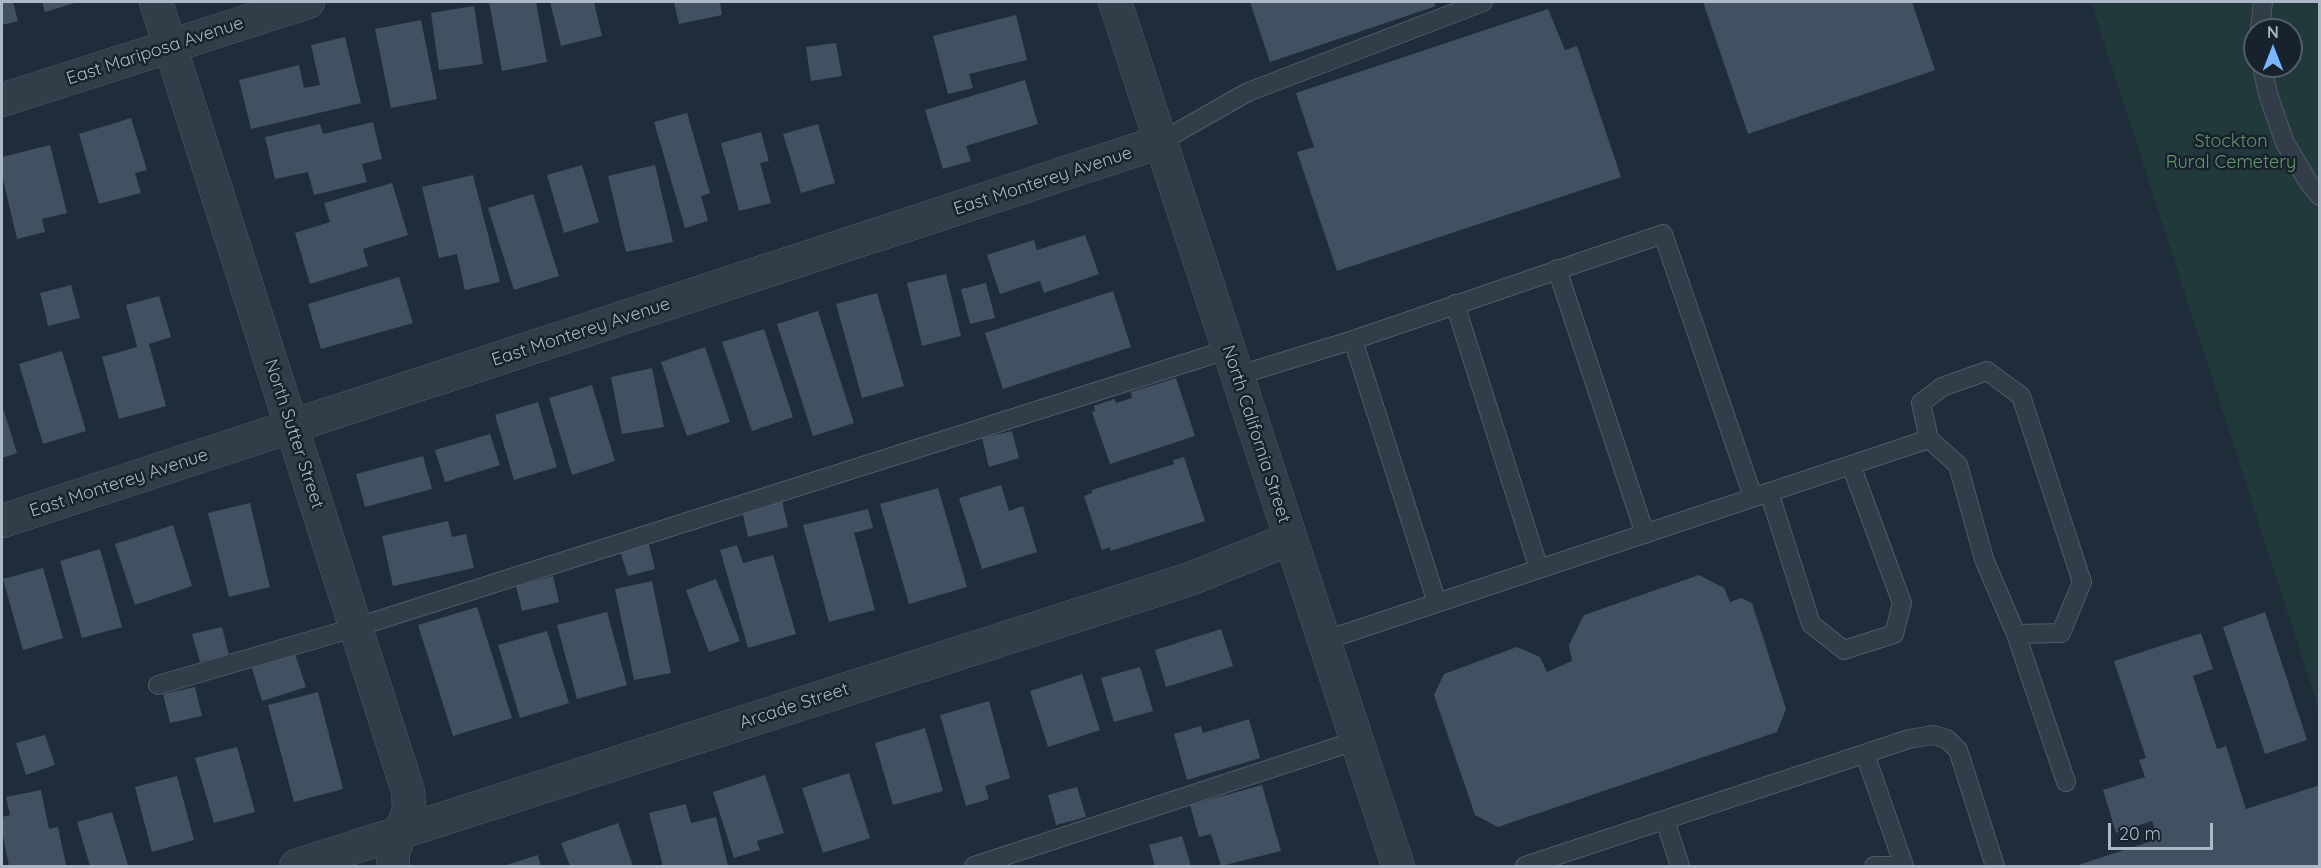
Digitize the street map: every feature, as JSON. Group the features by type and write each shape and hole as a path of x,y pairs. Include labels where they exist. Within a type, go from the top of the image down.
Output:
{"street":[{"name":"North Sutter Street","path":"156,2 408,791 409,810 393,852 393,867"},
{"name":"East Mariposa Avenue","path":"2,100 308,2"},
{"name":"North California Street","path":"1114,2 1290,539 1326,640 1398,867"},
{"name":"East Monterey Avenue","path":"2,521 1160,142"},
{"name":"Arcade Street","path":"296,867 1190,579 1290,539"}],"lane":[{"path":"1160,142 1248,92 1483,2"},
{"path":"2261,18 2263,2"},
{"path":"2265,78 2285,143 2319,196"},
{"path":"158,685 1232,363 1353,340 1663,234 1811,624 1844,650 1894,634 1902,603 1851,465"},
{"path":"1557,269 1645,534"},
{"path":"1455,304 1539,569"},
{"path":"1353,340 1437,603"},
{"path":"2016,634 2061,633 2082,582 2021,396 1987,371 1942,387 1921,403 1929,439 1958,465 1984,559 2016,634 2066,782"},
{"path":"1326,640 1929,439"},
{"path":"1526,867 1864,754 1933,735 1947,739 1958,750 1995,867"},
{"path":"974,867 1358,740"},
{"path":"1864,754 1904,867"},
{"path":"1665,820 1680,867"},
{"path":"1874,867 1894,867"}],"green space":[{"name":"Stockton Rural Cemetery","path":"2091,2 2319,2 2319,710"}],"building":[{"path":"2,2 13,2 18,21 2,25"},
{"path":"42,2 78,2 45,12"},
{"path":"489,2 536,2 547,62 502,71"},
{"path":"550,2 594,2 602,36 561,46"},
{"path":"674,2 720,2 722,15 679,24"},
{"path":"1250,2 1434,2 1436,6 1270,62"},
{"path":"1703,2 1912,2 1935,70 1748,134"},
{"path":"474,6 483,64 439,70 431,13"},
{"path":"1548,9 1565,50 1577,46 1621,177 1337,271 1297,152 1314,147 1296,93"},
{"path":"1016,15 1027,60 969,74 973,88 948,94 933,36"},
{"path":"421,20 437,99 391,108 375,29"},
{"path":"345,37 361,103 251,129 239,80 299,65 304,88 320,85 311,45"},
{"path":"836,43 842,76 811,81 806,47"},
{"path":"1025,80 1038,124 966,146 971,161 943,169 925,110"},
{"path":"687,113 710,193 701,196 708,221 685,228 654,122"},
{"path":"131,118 147,170 135,173 141,193 99,204 79,134"},
{"path":"373,122 382,159 362,164 367,182 314,195 308,172 275,179 265,137 320,124 323,134"},
{"path":"818,124 835,183 801,193 783,134"},
{"path":"761,132 769,161 760,163 771,203 739,211 721,143"},
{"path":"50,145 67,213 42,219 45,232 17,239 2,175 2,157"},
{"path":"582,165 599,222 564,233 547,175"},
{"path":"655,165 673,242 626,252 608,176"},
{"path":"473,175 500,282 465,290 457,254 439,258 422,187"},
{"path":"392,183 408,235 363,249 368,266 310,284 295,233 330,222 324,203"},
{"path":"533,194 559,276 514,290 488,208"},
{"path":"1085,235 1099,274 1044,293 1040,281 1000,294 987,255 1034,240 1037,250"},
{"path":"946,274 961,336 922,346 907,283"},
{"path":"399,277 413,323 321,349 308,304"},
{"path":"986,283 995,318 970,324 961,289"},
{"path":"71,285 80,318 48,326 40,293"},
{"path":"1113,291 1131,347 1003,389 985,333"},
{"path":"877,293 904,386 862,398 836,304"},
{"path":"159,296 171,337 149,344 166,406 119,419 102,357 137,347 126,305"},
{"path":"818,311 854,423 813,436 777,324"},
{"path":"764,329 793,417 752,431 722,342"},
{"path":"705,347 730,422 687,436 661,362"},
{"path":"62,351 86,431 43,444 19,364"},
{"path":"652,368 664,427 622,434 611,377"},
{"path":"1176,378 1195,436 1110,464 1092,412 1095,411 1094,406 1114,399 1116,403 1132,398 1131,392"},
{"path":"592,385 615,461 572,475 549,398"},
{"path":"538,402 557,467 514,480 495,415"},
{"path":"2,405 17,453 2,458"},
{"path":"1012,431 1019,458 989,467 982,438"},
{"path":"490,434 500,465 445,482 435,450"},
{"path":"423,456 432,489 365,507 356,474"},
{"path":"1184,457 1205,521 1111,551 1110,547 1102,550 1084,496 1092,493 1092,490 1174,464 1173,460"},
{"path":"1001,485 1009,511 1023,506 1037,552 982,569 959,498"},
{"path":"938,488 967,587 909,604 880,504"},
{"path":"781,496 788,527 748,537 741,506"},
{"path":"250,503 270,587 229,597 208,513"},
{"path":"868,509 873,528 854,533 875,610 829,622 803,525"},
{"path":"448,521 452,537 466,534 474,568 393,586 382,536"},
{"path":"173,525 192,586 135,605 115,544"},
{"path":"647,537 655,569 628,576 618,545"},
{"path":"737,545 743,563 773,555 796,634 748,648 720,550"},
{"path":"100,549 122,627 82,638 60,561"},
{"path":"43,568 63,638 23,650 3,579"},
{"path":"1699,575 1724,588 1730,602 1741,598 1752,603 1786,709 1777,732 1498,827 1475,815 1434,695 1444,674 1517,647 1540,657 1547,672 1572,661 1569,645 1584,615"},
{"path":"553,576 559,602 522,611 516,586"},
{"path":"716,579 740,641 709,652 686,590"},
{"path":"652,581 671,673 634,680 615,589"},
{"path":"477,607 512,718 453,736 418,625"},
{"path":"607,612 627,685 577,699 557,625"},
{"path":"2265,612 2307,740 2265,754 2223,627"},
{"path":"222,627 229,655 200,662 192,634"},
{"path":"1221,629 1233,666 1166,687 1155,650"},
{"path":"547,631 569,703 520,718 498,645"},
{"path":"2201,633 2213,669 2193,676 2217,749 2226,746 2246,809 2320,785 2320,866 2075,866 2158,839 2152,821 2116,833 2103,790 2145,777 2139,760 2146,758 2114,661"},
{"path":"294,651 306,687 262,701 251,665"},
{"path":"1140,667 1153,711 1114,722 1101,678"},
{"path":"1082,674 1100,730 1048,747 1030,691"},
{"path":"195,687 202,716 170,723 163,694"},
{"path":"318,692 343,789 294,802 268,705"},
{"path":"989,701 1010,778 985,786 989,799 966,806 940,715"},
{"path":"1249,719 1260,758 1187,780 1174,734 1201,726 1203,733"},
{"path":"925,728 943,791 893,805 875,743"},
{"path":"45,735 55,765 26,775 16,743"},
{"path":"237,747 255,812 214,823 195,758"},
{"path":"849,773 870,838 823,853 802,788"},
{"path":"765,775 784,833 757,841 760,850 734,858 713,792"},
{"path":"177,776 194,840 152,852 135,787"},
{"path":"1262,785 1281,851 1221,866 1211,834 1199,837 1190,805"},
{"path":"1077,787 1086,817 1056,825 1048,795"},
{"path":"41,790 49,829 58,827 66,865 9,866 2,831 2,817 10,815 6,797"},
{"path":"686,804 691,823 716,817 728,866 663,866 649,813"},
{"path":"112,812 128,865 90,866 77,822"},
{"path":"618,823 633,866 570,866 561,843"},
{"path":"1182,836 1191,866 1155,866 1149,845"},
{"path":"538,855 541,866 503,866"}]}
